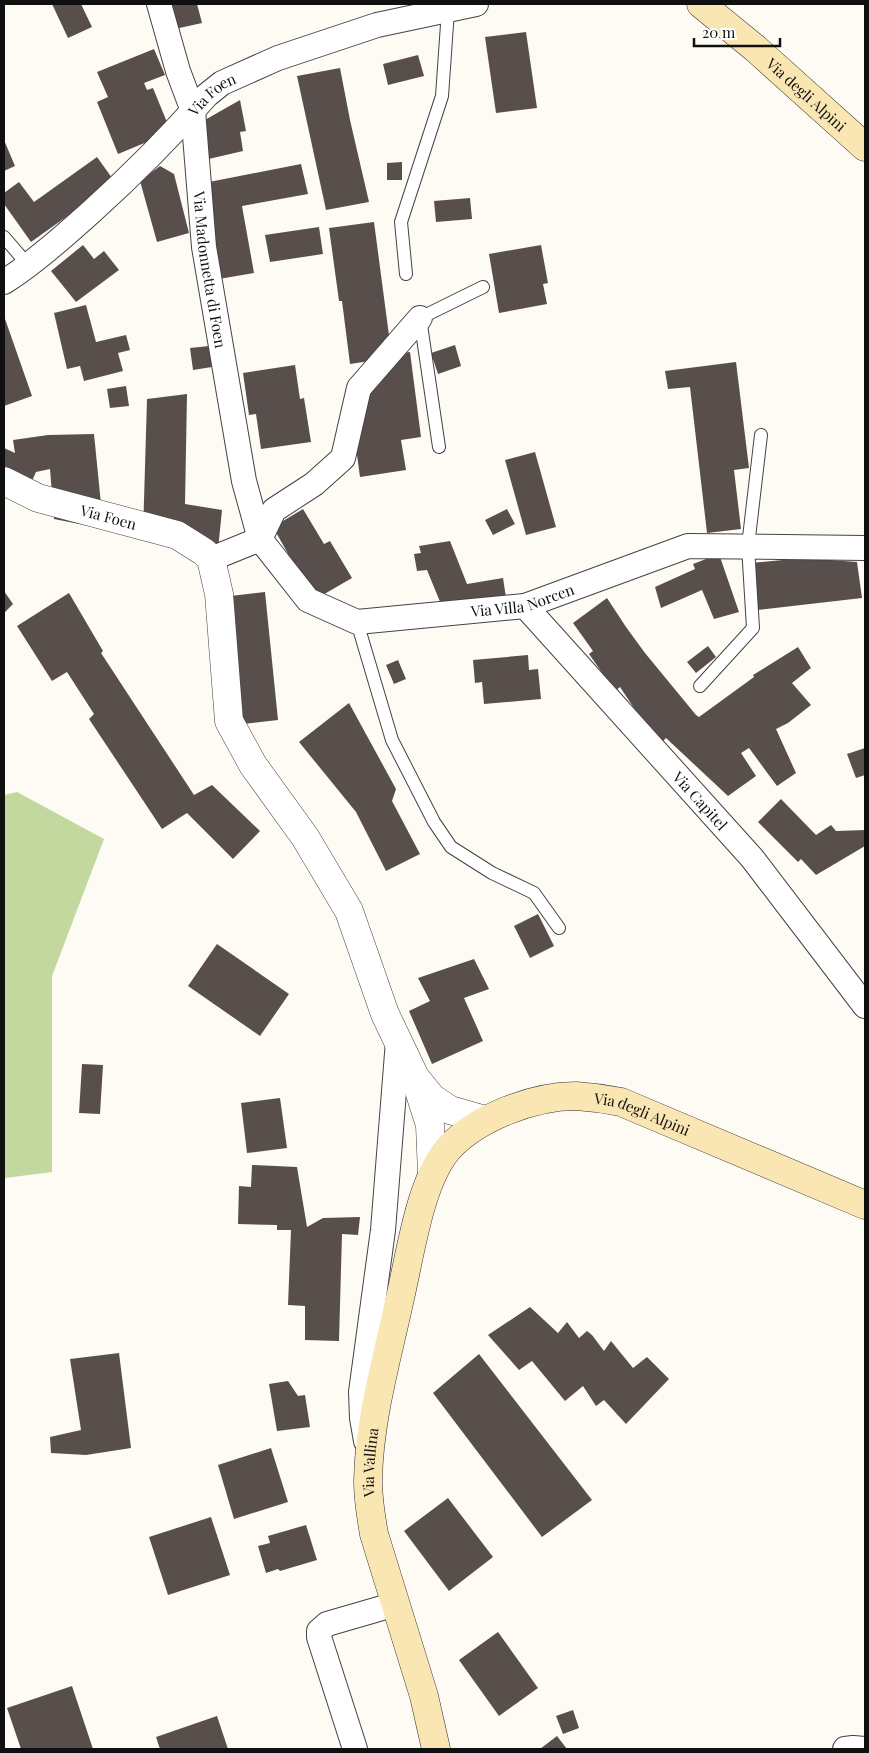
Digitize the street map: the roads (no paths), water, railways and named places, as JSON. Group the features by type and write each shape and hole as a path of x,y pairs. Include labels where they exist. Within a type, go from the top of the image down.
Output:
{"main road":[{"name":"Via degli Alpini","path":"701,4 756,49 865,147"},
{"name":"Via degli Alpini","path":"432,1174 447,1150 464,1133 485,1120 524,1105 574,1096 621,1102 865,1205"},
{"name":"Via Vallina","path":"432,1174 417,1223 374,1417 368,1482 374,1534 439,1745"}],"street":[{"name":"Via Madonnetta di Foen","path":"159,4 178,71 193,111 204,247 244,481 260,539"},
{"name":"Via Foen","path":"4,282 65,235 119,186 207,95 222,83 278,58 378,25 476,4"},
{"path":"420,318 359,388 343,458 314,484 274,510 260,539 211,559 219,594 229,721 253,765 305,837 349,911 384,1014 415,1078 430,1125 432,1174"},
{"name":"Via Foen","path":"4,481 38,498 178,535 204,552 211,559"},
{"name":"Via Villa Norcen","path":"260,539 308,600 357,622 525,606 688,546 865,548"},
{"name":"Via Capitel","path":"525,606 752,858 865,1006"},
{"path":"370,1459 362,1418 361,1392 383,1230 398,1041"},
{"path":"415,1078 432,1098 450,1110 485,1120"},
{"path":"355,1749 319,1637 319,1631 327,1624 396,1604"},
{"path":"846,1749 865,1749"}],"lane":[{"path":"406,274 401,222 442,96 448,10"},
{"path":"4,237 28,265"},
{"path":"439,447 420,318 483,287"},
{"path":"700,686 753,628 748,546 761,435"},
{"path":"357,622 392,740 434,822 451,847 492,873 534,894 559,928"}]}
